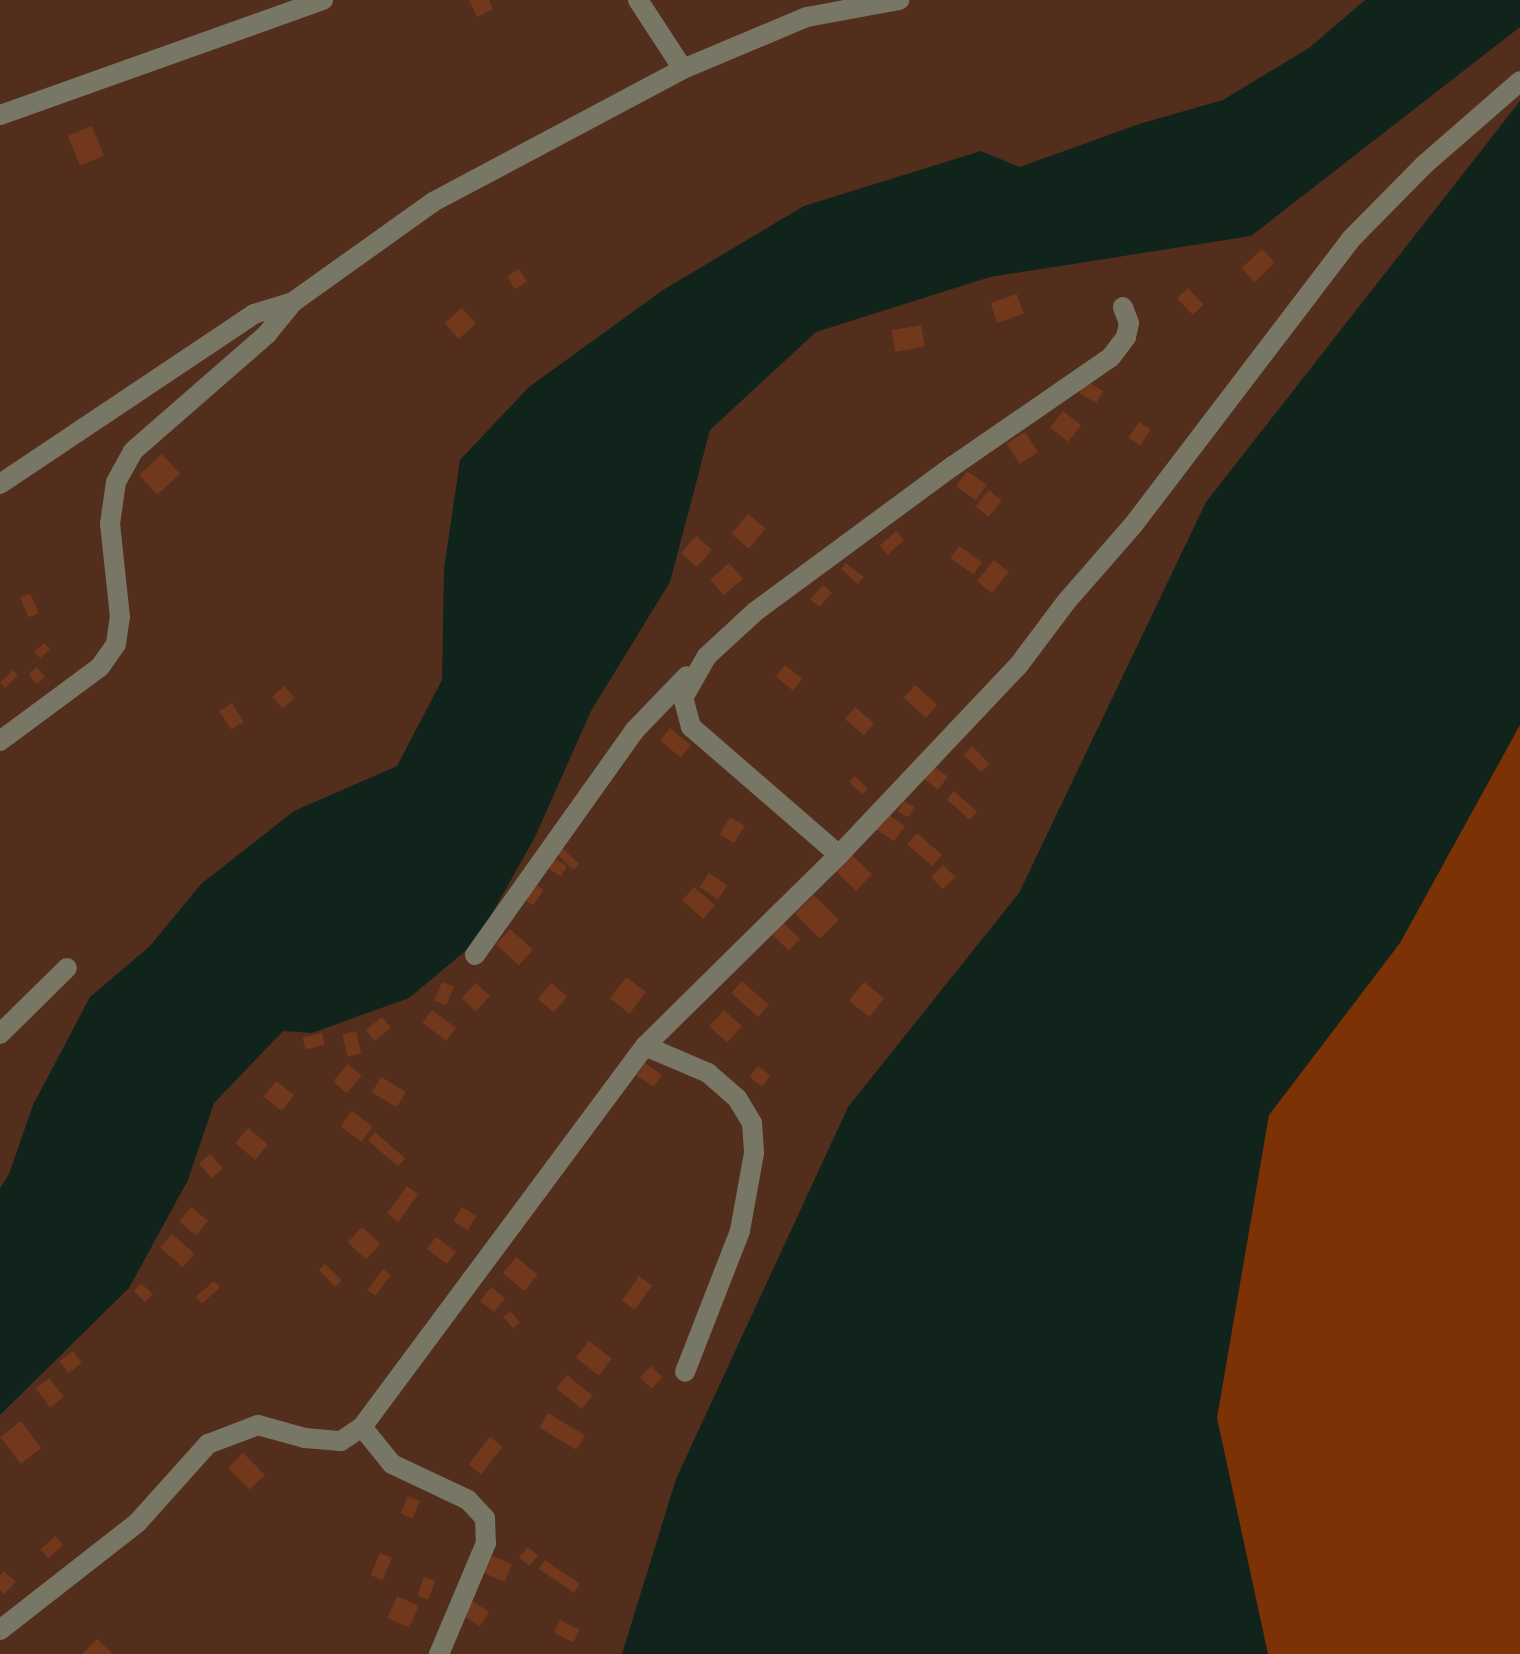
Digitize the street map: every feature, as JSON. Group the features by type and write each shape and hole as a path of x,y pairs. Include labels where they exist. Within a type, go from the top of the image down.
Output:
{"street":[{"path":"0,115 323,0"},
{"path":"638,0 683,69"},
{"path":"0,741 100,667 116,644 120,617 110,524 116,482 133,451 267,334 293,302 433,202 683,69 807,17 899,0"},
{"path":"0,1630 138,1522 208,1444 258,1425 305,1438 341,1441 362,1427 645,1046 839,855 1018,666 1066,602 1134,524 1351,239 1425,164 1520,81"},
{"path":"0,484 254,314 293,302"},
{"path":"475,955 634,731 707,656 756,611 953,466 1111,357 1126,337 1129,323 1123,307"},
{"path":"707,656 683,698 691,727 839,855"},
{"path":"0,1034 67,968"},
{"path":"645,1046 708,1073 737,1098 752,1123 754,1153 740,1231 685,1372"},
{"path":"362,1427 392,1464 468,1500 485,1518 486,1543 439,1654"}],"shaded area":[{"path":"1365,0 1520,0 1520,27 1251,236 990,277 816,332 710,430 670,582 591,711 535,837 476,942 409,998 312,1033 283,1031 214,1103 188,1180 129,1288 0,1415 0,1188 9,1174 33,1105 90,997 150,946 201,884 294,811 397,766 442,680 444,569 460,460 529,387 663,290 804,206 981,151 1020,167 1139,124 1223,100 1309,48"},
{"path":"1520,101 1520,725 1400,943 1269,1115 1217,1418 1268,1654 622,1654 676,1479 848,1107 1019,893 1206,502"},
{"path":"1520,675 1520,1654 1267,1654 1217,1418 1196,1165"}],"building":[{"path":"469,0 489,0 493,9 477,17"},
{"path":"92,126 104,156 80,165 68,136"},
{"path":"1262,249 1275,263 1254,282 1242,268"},
{"path":"519,269 527,282 515,289 507,276"},
{"path":"1188,288 1204,305 1193,315 1177,298"},
{"path":"1017,294 1024,314 997,323 991,303"},
{"path":"462,308 476,324 458,339 445,323"},
{"path":"921,325 925,347 895,352 891,330"},
{"path":"1086,381 1103,391 1096,403 1079,393"},
{"path":"1063,411 1081,425 1068,442 1050,428"},
{"path":"1139,422 1151,430 1140,446 1128,438"},
{"path":"1025,432 1038,452 1020,464 1007,444"},
{"path":"162,454 180,474 157,495 139,475"},
{"path":"967,471 987,485 976,500 956,487"},
{"path":"989,490 1002,501 989,517 976,506"},
{"path":"748,514 766,529 749,549 731,534"},
{"path":"896,531 904,540 888,555 880,546"},
{"path":"696,536 712,550 697,567 681,553"},
{"path":"959,546 982,562 973,574 950,558"},
{"path":"994,560 1009,572 992,593 977,581"},
{"path":"729,563 743,579 724,595 710,579"},
{"path":"846,563 864,577 858,584 841,569"},
{"path":"823,585 832,593 819,607 810,599"},
{"path":"30,593 39,613 29,618 20,597"},
{"path":"44,643 50,650 40,658 34,652"},
{"path":"785,665 802,679 793,691 776,677"},
{"path":"37,667 45,677 37,684 28,674"},
{"path":"13,670 18,675 5,688 0,683"},
{"path":"915,685 937,705 926,718 904,698"},
{"path":"284,686 295,698 283,709 272,697"},
{"path":"232,703 244,722 231,730 219,711"},
{"path":"855,707 874,723 864,735 845,719"},
{"path":"670,728 691,745 681,757 660,740"},
{"path":"972,746 990,764 981,772 964,754"},
{"path":"931,764 948,777 938,789 921,777"},
{"path":"855,776 868,789 862,794 849,782"},
{"path":"954,791 977,812 970,820 947,799"},
{"path":"904,801 914,807 908,817 898,811"},
{"path":"882,810 905,826 894,842 871,826"},
{"path":"730,817 745,826 734,843 720,834"},
{"path":"917,833 942,855 932,866 907,844"},
{"path":"562,848 579,864 573,870 557,854"},
{"path":"849,852 872,874 856,891 833,869"},
{"path":"551,856 567,866 561,876 545,866"},
{"path":"943,865 955,877 943,889 931,877"},
{"path":"709,873 727,885 718,899 699,887"},
{"path":"532,882 544,890 533,906 521,898"},
{"path":"694,887 715,905 703,919 682,901"},
{"path":"814,895 839,920 820,939 795,914"},
{"path":"783,923 800,939 789,950 772,935"},
{"path":"510,929 533,950 519,965 496,945"},
{"path":"626,977 646,992 630,1014 610,999"},
{"path":"742,981 769,1005 758,1017 731,993"},
{"path":"442,982 454,987 446,1005 434,1000"},
{"path":"864,982 884,998 869,1017 849,1001"},
{"path":"476,983 490,996 476,1011 462,998"},
{"path":"551,983 567,996 554,1013 538,999"},
{"path":"432,1010 456,1028 446,1041 422,1023"},
{"path":"724,1010 742,1026 727,1042 709,1026"},
{"path":"382,1017 391,1028 374,1041 366,1030"},
{"path":"356,1031 361,1053 348,1057 342,1034"},
{"path":"322,1033 325,1045 305,1049 303,1038"},
{"path":"645,1063 662,1075 654,1087 636,1075"},
{"path":"348,1064 362,1076 346,1093 333,1081"},
{"path":"758,1066 771,1076 762,1087 749,1077"},
{"path":"381,1077 406,1092 397,1107 372,1092"},
{"path":"276,1081 294,1095 282,1111 264,1097"},
{"path":"352,1111 373,1127 361,1142 341,1126"},
{"path":"248,1128 268,1145 255,1160 235,1143"},
{"path":"375,1132 405,1158 398,1167 368,1140"},
{"path":"210,1154 223,1168 212,1178 199,1164"},
{"path":"407,1186 418,1194 398,1222 387,1214"},
{"path":"191,1207 208,1221 196,1236 179,1222"},
{"path":"462,1207 477,1216 468,1230 453,1222"},
{"path":"362,1227 380,1244 366,1259 348,1242"},
{"path":"172,1234 195,1254 183,1267 160,1248"},
{"path":"436,1237 456,1252 447,1264 427,1249"},
{"path":"516,1257 538,1275 525,1291 503,1273"},
{"path":"325,1264 342,1280 335,1287 319,1270"},
{"path":"383,1269 391,1275 375,1296 367,1290"},
{"path":"639,1276 652,1285 635,1310 622,1301"},
{"path":"214,1281 220,1288 202,1304 196,1297"},
{"path":"141,1283 153,1294 145,1302 133,1291"},
{"path":"491,1287 505,1298 494,1312 480,1301"},
{"path":"510,1311 520,1322 513,1328 503,1317"},
{"path":"589,1341 612,1359 599,1375 576,1358"},
{"path":"73,1351 82,1363 68,1373 59,1361"},
{"path":"651,1366 663,1377 652,1389 640,1378"},
{"path":"567,1375 593,1396 582,1409 556,1388"},
{"path":"49,1378 64,1397 50,1407 36,1388"},
{"path":"548,1413 585,1435 576,1450 539,1428"},
{"path":"21,1421 41,1448 21,1464 0,1437"},
{"path":"490,1437 503,1447 481,1474 468,1465"},
{"path":"243,1453 265,1475 250,1490 228,1468"},
{"path":"408,1496 420,1501 413,1519 401,1513"},
{"path":"55,1536 63,1545 48,1558 40,1549"},
{"path":"528,1547 538,1555 529,1566 519,1558"},
{"path":"380,1553 392,1558 383,1580 371,1575"},
{"path":"488,1554 512,1564 505,1582 481,1571"},
{"path":"545,1560 580,1583 574,1593 539,1569"},
{"path":"4,1571 16,1582 4,1594 0,1590 0,1576"},
{"path":"424,1577 435,1581 428,1600 417,1596"},
{"path":"397,1596 419,1606 409,1628 387,1618"},
{"path":"471,1600 489,1612 480,1626 461,1614"},
{"path":"560,1620 580,1630 573,1642 554,1632"},
{"path":"97,1639 113,1654 82,1654"}]}
